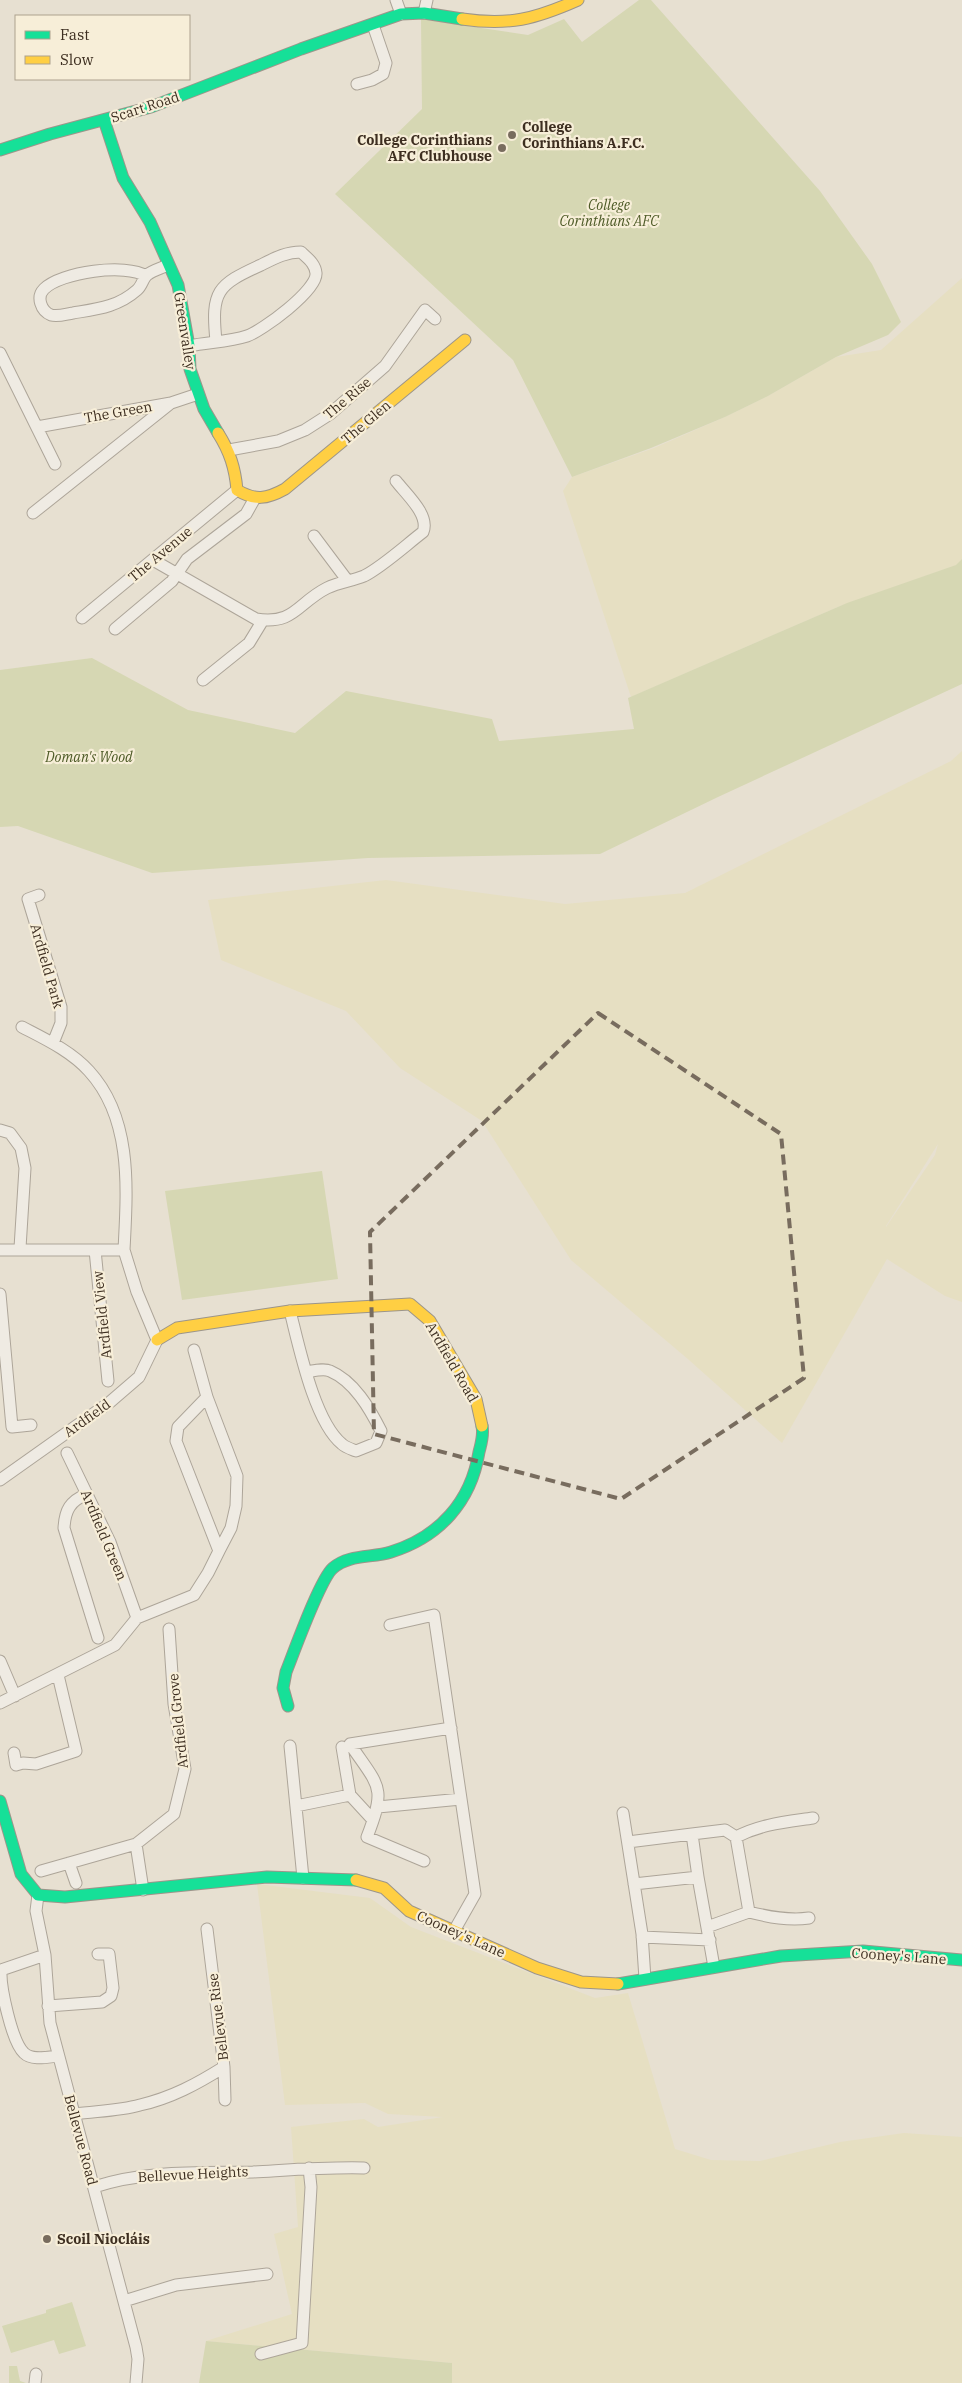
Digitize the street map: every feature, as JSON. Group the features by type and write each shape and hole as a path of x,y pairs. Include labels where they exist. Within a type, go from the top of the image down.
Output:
{"street":[{"path":"396,0 402,14"},
{"path":"424,13 427,0"},
{"name":"Scart Road","path":"0,150 50,134 151,107 301,49 402,14 424,13 490,23 511,22 549,13 578,0"},
{"path":"357,84 372,80 383,74 386,63 373,24"},
{"name":"Greenvalley","path":"104,120 123,178 150,222 178,285 189,346 190,369 204,409 229,450 235,468 237,490"},
{"path":"189,346 252,333 286,310 312,287 316,274 313,263 301,252 289,252 232,279 217,298 213,311 216,340"},
{"path":"146,276 132,270 77,274 42,290 41,305 45,311 57,316 116,305 138,290 146,276 168,265"},
{"name":"The Rise","path":"229,450 278,441 305,430 330,414 385,366 425,310 436,319"},
{"name":"The Glen","path":"259,499 285,489 465,340"},
{"path":"0,353 55,464"},
{"name":"The Green","path":"37,427 171,403 198,394"},
{"path":"33,513 171,403"},
{"path":"153,560 256,619 271,621 288,616 326,588 364,576 423,532 426,526 424,517 396,481"},
{"path":"237,490 249,498 259,499"},
{"name":"The Avenue","path":"82,618 237,490"},
{"path":"114,629 172,581 187,559 246,514 259,499"},
{"path":"314,536 347,580"},
{"path":"203,680 249,643 262,620"},
{"name":"Ardfield Park","path":"39,895 28,899 60,1007 61,1023 53,1042"},
{"path":"22,1027 53,1042 88,1071 103,1092 114,1117 124,1146 126,1162 124,1250 137,1292 157,1340"},
{"path":"0,1130 10,1133 21,1148 25,1168 20,1248"},
{"path":"0,1250 20,1248 124,1250"},
{"name":"Ardfield View","path":"95,1250 108,1381"},
{"path":"0,1294 12,1426 31,1425"},
{"name":"Ardfield Road","path":"157,1340 177,1328 290,1311 410,1304 430,1321 473,1393 483,1430 481,1451 468,1487 441,1526 421,1540 406,1547 374,1556 355,1557 344,1561 328,1575 286,1672 283,1688 288,1706"},
{"path":"290,1311 306,1372 328,1427 342,1444 356,1451 376,1443 381,1431 368,1406 344,1380 328,1370 306,1372"},
{"name":"Ardfield","path":"0,1480 110,1402 139,1377 157,1340"},
{"path":"0,1703 115,1645 137,1618 194,1595 208,1573 231,1528 236,1506 237,1476 207,1397 194,1350"},
{"path":"207,1397 178,1427 176,1442 219,1550"},
{"name":"Ardfield Green","path":"67,1453 110,1542 137,1618"},
{"path":"87,1494 75,1499 69,1505 65,1516 64,1528 98,1638"},
{"path":"390,1624 434,1615 475,1894 454,1931"},
{"name":"Ardfield Grove","path":"41,1871 136,1844 174,1814 185,1769 174,1704 169,1629"},
{"path":"0,1661 15,1696"},
{"path":"14,1753 16,1765 23,1763 36,1764 76,1751 58,1675"},
{"path":"424,1861 367,1837 378,1807 379,1786 350,1744 451,1728"},
{"path":"290,1746 303,1878"},
{"path":"342,1747 350,1795 373,1820"},
{"path":"296,1806 350,1795"},
{"path":"378,1807 461,1799"},
{"path":"0,1801 21,1874 38,1896"},
{"path":"623,1813 642,1937 645,1979"},
{"path":"736,1837 750,1830 773,1823 813,1818"},
{"path":"628,1842 725,1830 736,1837 749,1912"},
{"path":"692,1834 714,1967"},
{"path":"136,1844 143,1890"},
{"path":"69,1863 76,1883"},
{"name":"Cooney's Lane","path":"38,1896 65,1897 266,1876 354,1880 384,1888 409,1911 537,1968 581,1982 622,1984 781,1956 863,1951 962,1960"},
{"path":"634,1884 698,1877"},
{"name":"Bellevue Road","path":"38,1896 36,1911 45,1955 48,2006 58,2056 75,2114 138,2358 136,2383"},
{"path":"707,1927 749,1912 767,1917 809,1918"},
{"name":"Bellevue Rise","path":"75,2114 138,2106 163,2099 184,2090 224,2067 207,1929"},
{"path":"642,1937 710,1940"},
{"path":"48,2006 102,2002 111,1996 109,1954 98,1954"},
{"path":"45,1955 1,1970 1,1981 17,2041 24,2054 36,2058 58,2056"},
{"path":"224,2067 225,2100"},
{"name":"Bellevue Heights","path":"94,2187 121,2178 162,2174 295,2170 324,2166 364,2168"},
{"path":"261,2354 302,2343 311,2187 309,2168"},
{"path":"124,2301 176,2285 266,2274"}],"highlighted area":[{"path":"598,1013 781,1134 804,1378 621,1499 374,1434 370,1232"}],"shaded area":[{"path":"962,278 962,559 957,565 840,606 631,697 563,491 572,477 654,448 725,417 768,396 836,357 881,350"},
{"path":"962,751 962,1302 945,1296 887,1259 782,1443 689,1360 571,1260 482,1121 400,1068 346,1011 221,960 208,900 386,880 565,904 685,893 951,761","holes":["938,1144 935,1155 886,1227"]},
{"path":"257,1884 370,1898 411,1927 595,1998 628,1993 675,2149 711,2160 760,2161 840,2142 904,2133 962,2137 962,2383 452,2383 452,2363 206,2341 292,2314 274,2234 298,2227 291,2127 364,2119 378,2127 443,2117 388,2114 365,2103 285,2105"}],"green space":[{"name":"College Corinthians AFC","path":"639,0 651,0 820,191 872,264 901,322 888,335 836,357 768,396 725,417 651,448 572,477 513,360 335,194 422,109 421,19 528,35 564,19 582,42"},
{"name":"Doman's Wood","path":"962,559 962,684 600,854 368,858 152,873 18,826 0,827 0,670 92,658 188,710 295,733 346,691 492,719 499,741 634,729 628,698 847,603 956,565"},
{"path":"322,1171 338,1279 182,1300 165,1191"},
{"path":"72,2302 86,2346 59,2354 54,2340 11,2353 2,2326 46,2313 46,2310"},
{"path":"206,2341 452,2363 452,2383 199,2383"},
{"path":"9,2366 17,2366 20,2381 26,2383 9,2383"}],"traffic: fast":[{"path":"0,150 50,134 151,107 301,49 401,14 424,13 462,19"},
{"path":"104,120 123,178 150,222 178,285 189,346 190,369 204,409 218,433"},
{"path":"288,1706 283,1688 286,1672 321,1586 328,1575 333,1568 346,1560 391,1552 424,1537 438,1527 450,1515 469,1487 481,1443 482,1426"},
{"path":"0,1801 21,1874 38,1895 65,1897 267,1877 356,1880"},
{"path":"618,1984 781,1956 863,1951 962,1960"}],"traffic: slow":[{"path":"462,19 494,22 522,19 548,12 578,0"},
{"path":"218,433 231,460 237,490 250,496 267,497 285,489 465,340"},
{"path":"157,1340 177,1328 290,1311 410,1304 430,1321 476,1399 482,1426"},
{"path":"356,1880 384,1888 409,1911 537,1968 581,1982 618,1984"}],"place":[{"name":"College Corinthians A.F.C.","path":"512,135"},
{"name":"College Corinthians AFC Clubhouse","path":"502,148"},
{"name":"Scoil Niocláis","path":"47,2239"}]}
